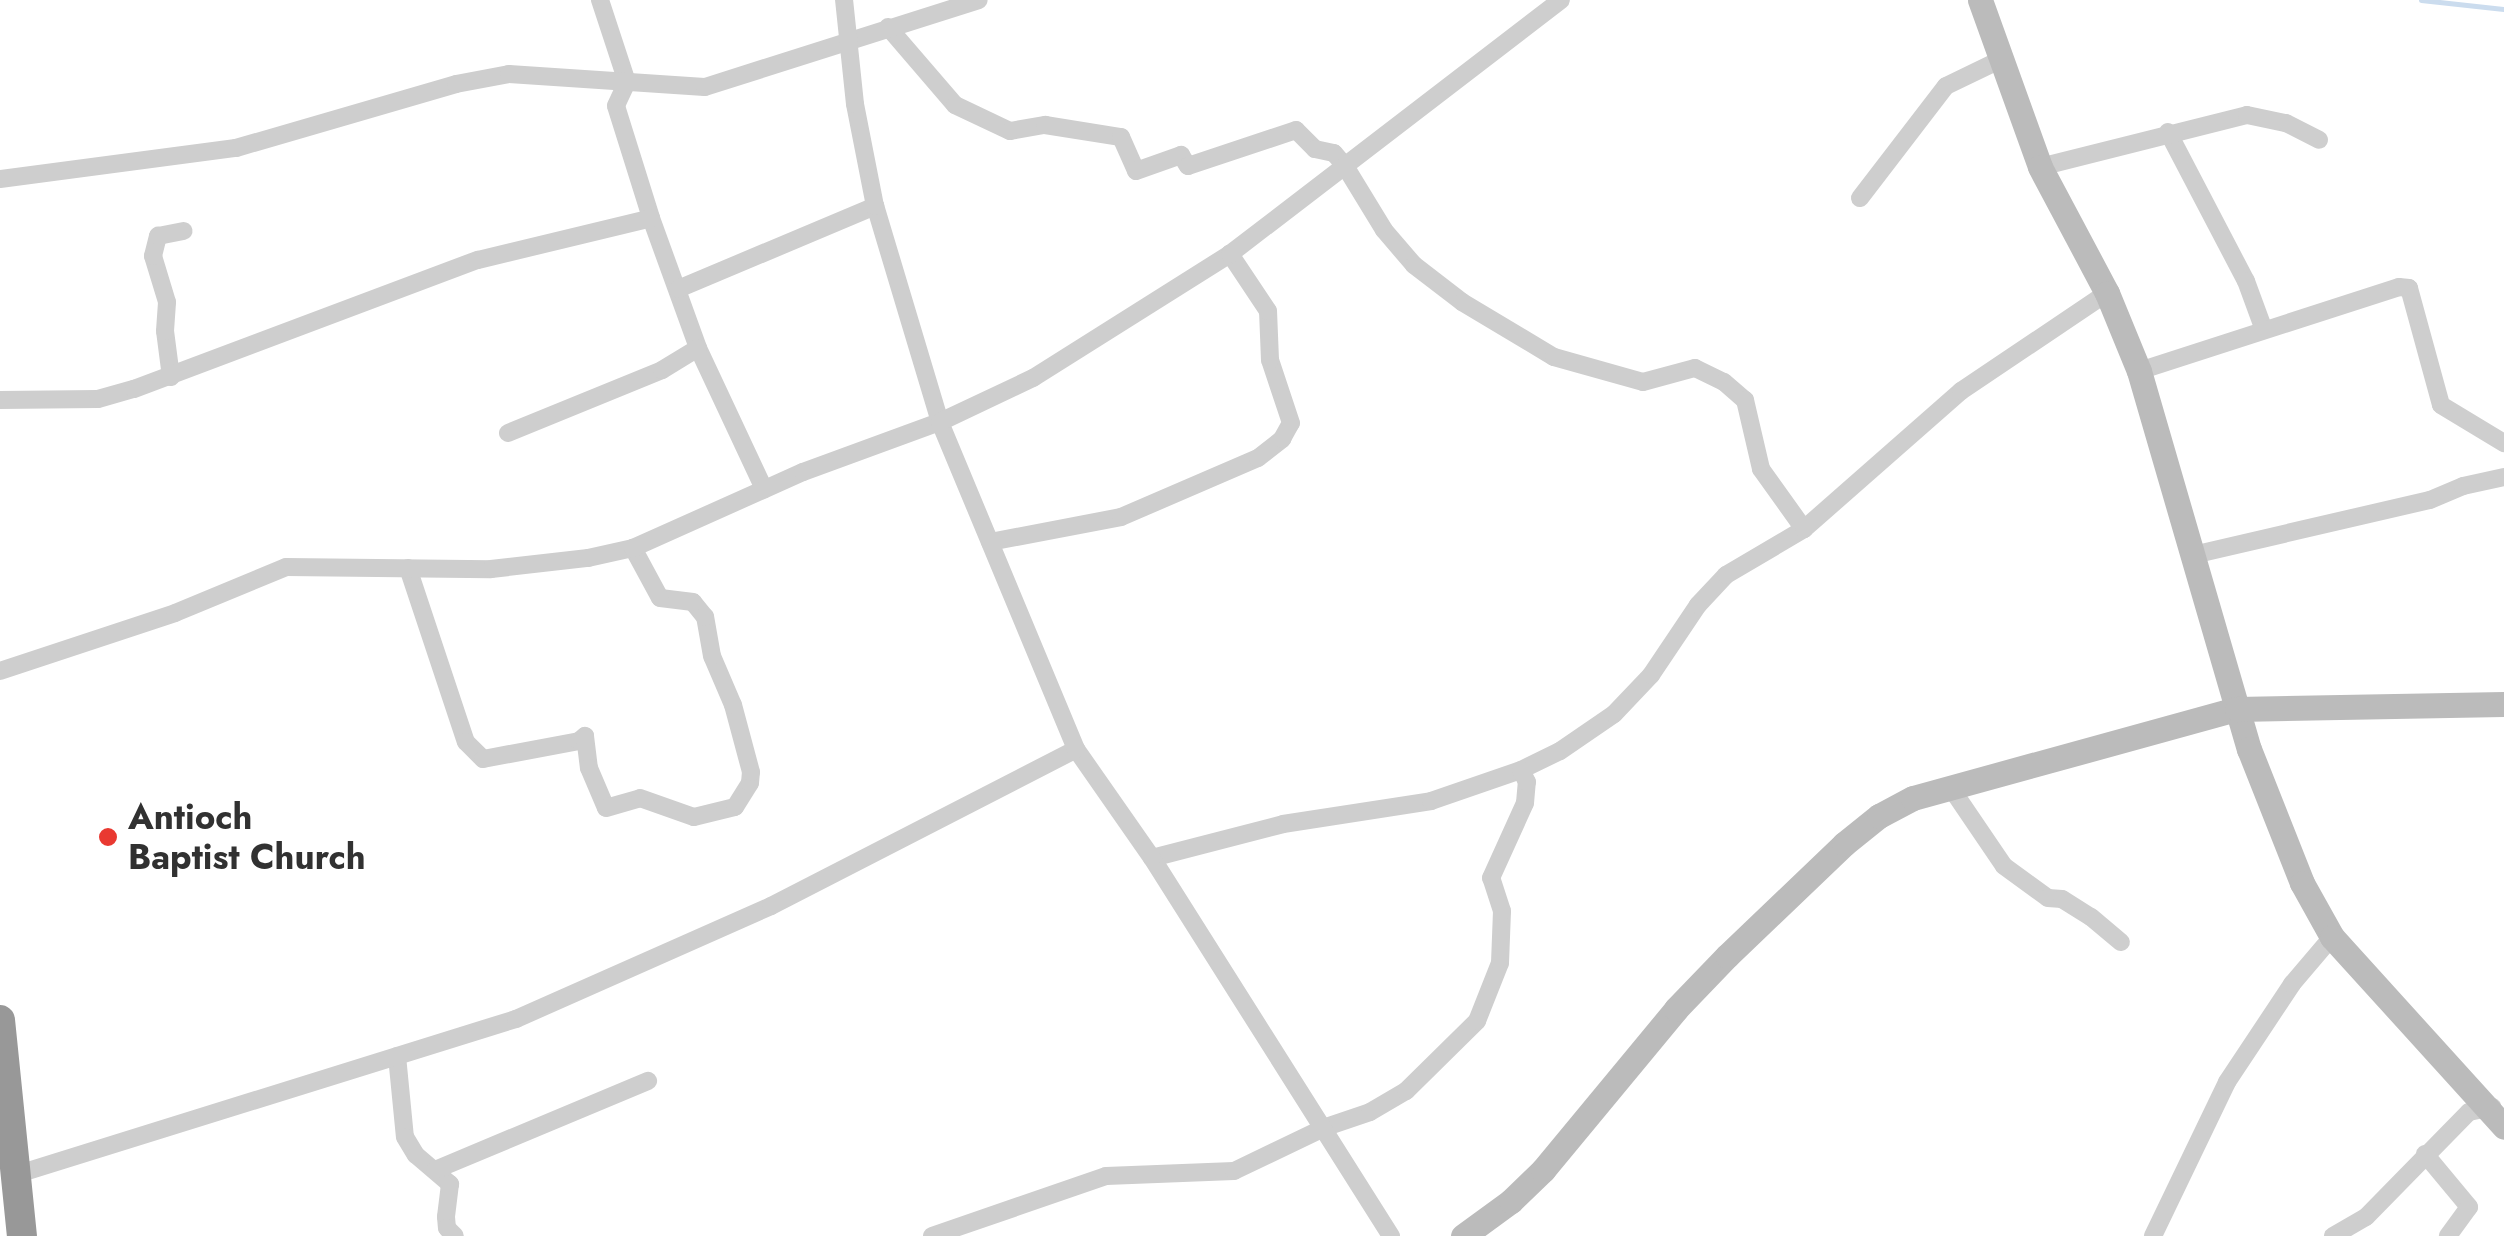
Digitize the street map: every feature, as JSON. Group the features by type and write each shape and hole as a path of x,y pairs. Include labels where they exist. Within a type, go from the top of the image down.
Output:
{"highway":[{"path":"0,1020 16,1225"}],"street":[{"path":"600,0 627,82 616,106 651,218 698,348 764,490"},
{"path":"844,0 875,206 940,422 1076,749 1152,858 1326,1127 1391,1236"},
{"path":"0,179 236,148 456,84 509,74 705,86 979,0"},
{"path":"0,672 176,613 286,567 491,569 588,558 632,548 764,490 940,422 1032,378 1230,254 1561,0"},
{"path":"1980,0 2040,168 2107,293 2139,371 2237,708 2278,830 2332,937 2495,1107 2504,1127"},
{"path":"888,27 955,105 1010,131 1046,125 1121,137 1136,171 1181,155 1188,166 1296,130 1315,149 1334,153 1384,230 1414,265 1462,302 1554,357 1644,382 1695,368 1724,382 1745,400 1761,469 1804,528"},
{"path":"1860,198 1946,86 2000,60"},
{"path":"2040,168 2168,132 2247,115 2286,123 2319,140"},
{"path":"2168,132 2246,281 2264,330"},
{"path":"678,289 875,206"},
{"path":"0,400 98,399 172,376 478,260 651,218"},
{"path":"172,376 165,330 167,302 152,256 158,236 184,231"},
{"path":"990,542 1121,517 1258,458 1282,439 1292,422 1270,360 1268,311 1230,254"},
{"path":"2139,371 2399,287 2409,288 2440,405 2504,444"},
{"path":"1152,858 1283,824 1431,801 1521,770 1614,714 1650,676 1698,605 1726,575 1804,528 1962,391 2107,293"},
{"path":"508,433 662,370 698,348"},
{"path":"2193,555 2430,500 2463,486 2504,477"},
{"path":"408,568 466,742 483,759 579,741 585,736 589,768 606,808 640,798 694,818 735,806 750,783 751,772 733,705 712,656 702,608 693,602 660,598 632,548"},
{"path":"1463,1236 1512,1200 1543,1170 1676,1008 1844,844 1878,816 1913,798 2237,708 2504,704"},
{"path":"15,1174 516,1019 771,906 1076,749"},
{"path":"932,1236 1106,1176 1234,1170 1326,1127 1370,1112 1406,1091 1477,1021 1500,963 1502,911 1491,878 1525,803 1527,782 1521,770"},
{"path":"1950,788 2004,866 2048,898 2062,899 2091,916 2120,942"},
{"path":"2153,1236 2227,1082 2282,998 2332,937"},
{"path":"397,1056 405,1138 450,1184 447,1228 455,1236"},
{"path":"434,1170 648,1081"},
{"path":"2333,1236 2366,1217 2469,1112 2495,1107"},
{"path":"2424,1154 2469,1207 2448,1236"}],"waterway":[{"path":"2421,0 2504,9"}],"place":[{"name":"Antioch Baptist Church","path":"108,837"}]}
